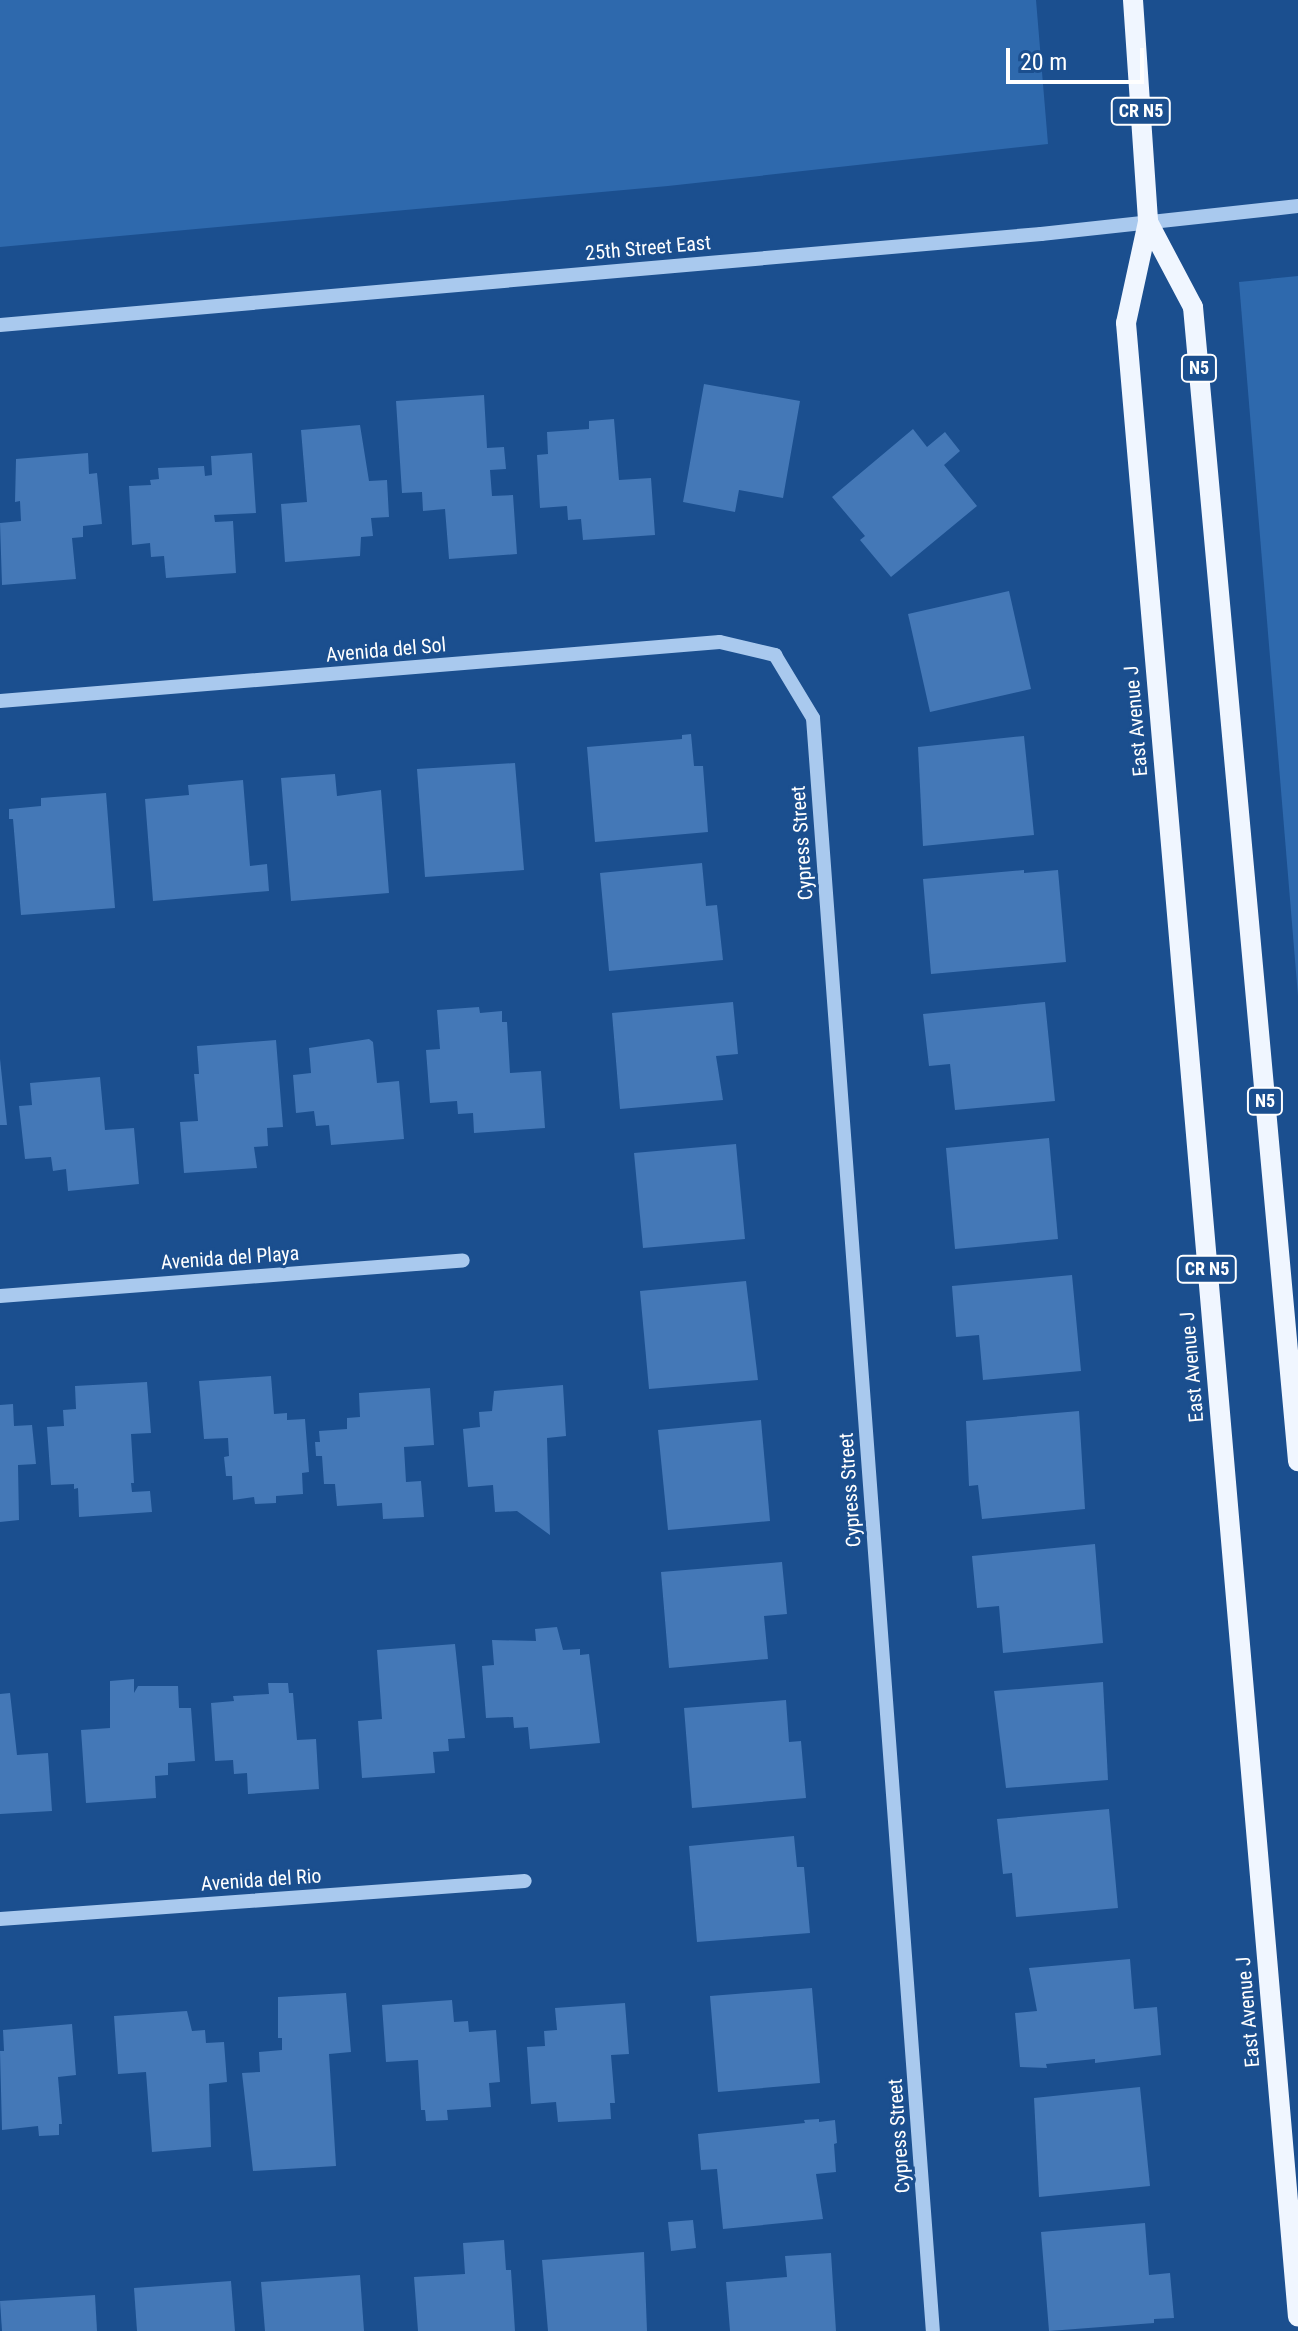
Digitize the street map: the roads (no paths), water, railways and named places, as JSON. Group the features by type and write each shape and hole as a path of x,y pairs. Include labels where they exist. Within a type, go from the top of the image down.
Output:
{"main road":[{"name":"East Avenue J","path":"1133,0 1148,222 1126,323 1298,2317"},
{"name":"East Avenue J","path":"1148,222 1193,307 1298,1461"}],"street":[{"name":"25th Street East","path":"0,325 1298,206"},
{"name":"Avenida del Sol","path":"0,701 720,642 775,655"},
{"name":"Cypress Street","path":"775,655 813,718 933,2331"},
{"name":"Avenida del Playa","path":"0,1296 463,1260"},
{"name":"Avenida del Rio","path":"0,1919 525,1881"}]}
